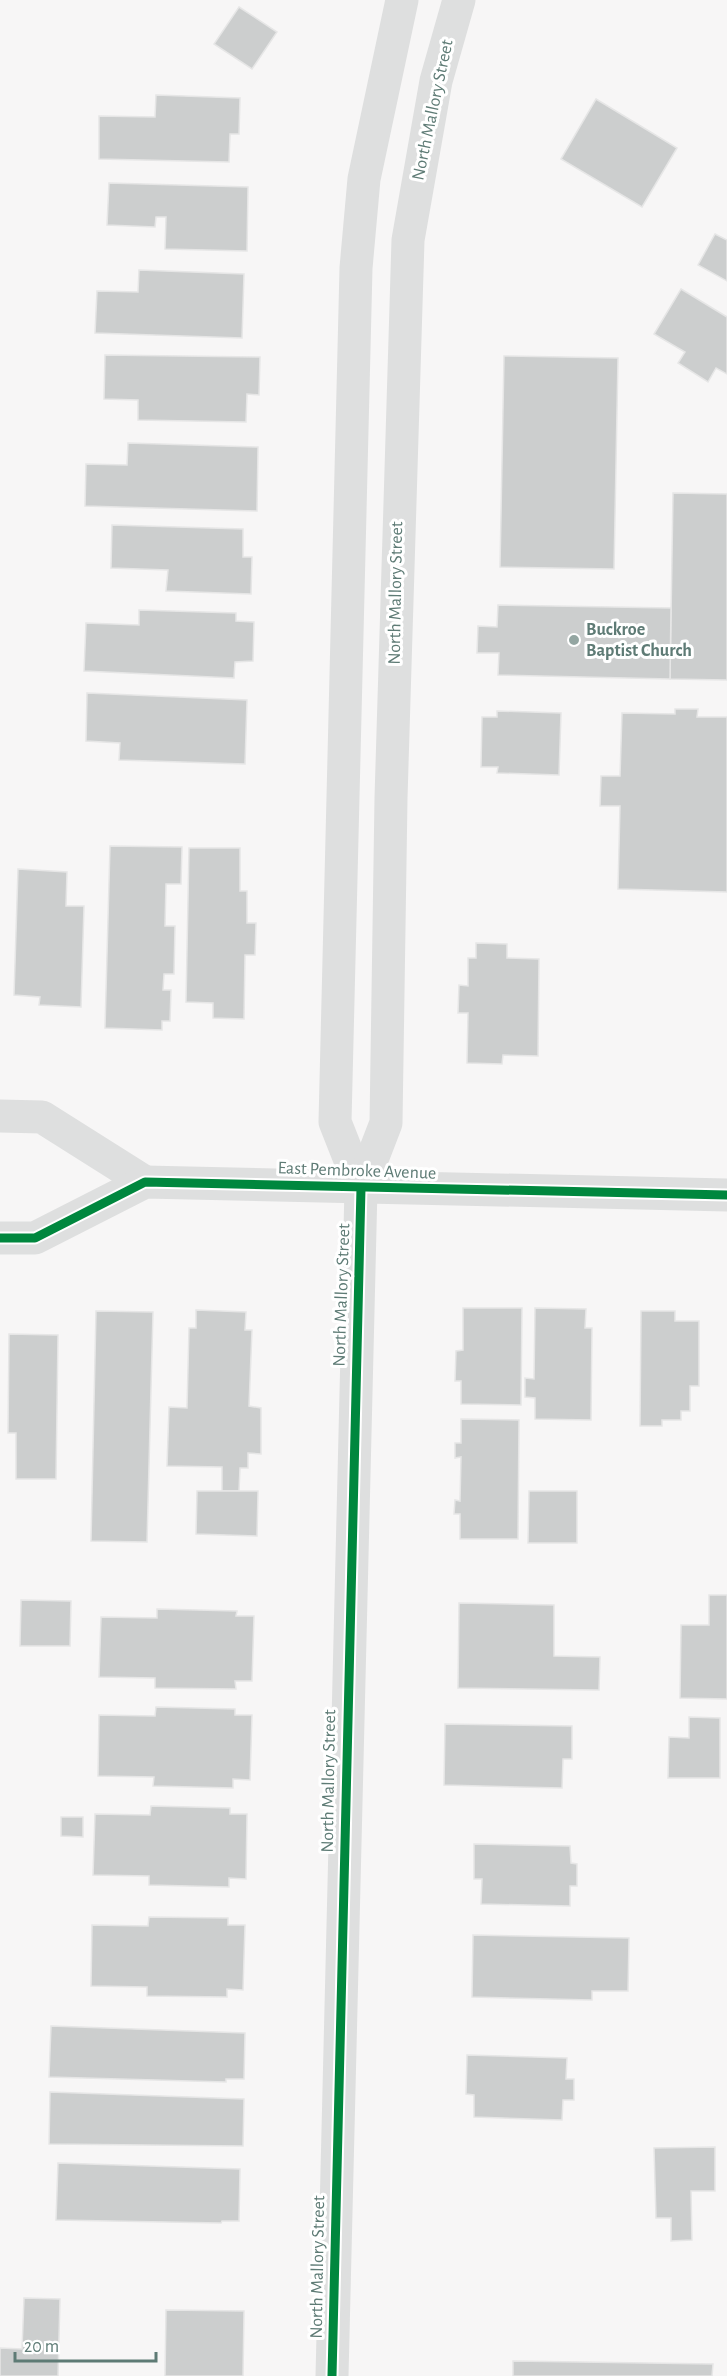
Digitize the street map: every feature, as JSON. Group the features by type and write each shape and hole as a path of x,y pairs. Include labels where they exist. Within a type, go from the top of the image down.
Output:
{"main road":[{"name":"North Mallory Street","path":"361,1188 335,1122 355,279 364,179 402,0"},
{"name":"North Mallory Street","path":"332,2376 361,1188 387,1123 391,798 408,240 436,81 459,0"},
{"path":"0,1116 42,1117 145,1182"},
{"name":"East Pembroke Avenue","path":"0,1238 35,1239 145,1182 727,1196"}],"building":[{"path":"239,7 277,32 252,69 214,44"},
{"path":"156,95 240,98 239,134 230,134 229,162 99,159 99,116 155,117"},
{"path":"596,99 677,148 642,207 561,159"},
{"path":"109,183 248,187 247,251 165,249 166,217 156,217 155,227 107,225"},
{"path":"715,234 727,240 727,281 698,265"},
{"path":"139,270 244,274 242,338 95,333 97,291 138,292"},
{"path":"681,289 727,317 727,374 716,368 708,382 678,363 685,352 654,334"},
{"path":"105,355 260,357 259,395 247,394 246,422 138,420 138,400 104,399"},
{"path":"504,356 618,358 614,569 500,567"},
{"path":"128,443 258,447 257,511 85,506 86,464 127,465"},
{"path":"673,493 727,494 727,680 670,679"},
{"path":"112,525 243,529 243,557 252,557 251,594 166,591 168,570 111,568"},
{"name":"Buckroe Baptist Church","path":"498,605 671,608 670,679 498,675 499,653 477,653 478,626 497,627"},
{"path":"139,610 236,613 236,621 254,622 253,661 235,662 234,678 84,671 86,623 139,625"},
{"path":"87,693 247,700 245,764 119,760 120,743 86,741"},
{"path":"675,709 698,709 697,717 727,717 727,892 618,889 620,806 600,806 601,776 620,776 622,713 675,714"},
{"path":"497,711 561,713 559,775 497,773 498,767 481,767 482,717 497,717"},
{"path":"110,846 182,847 181,884 166,884 165,926 175,926 174,974 164,974 163,990 171,990 170,1021 162,1021 162,1030 105,1028"},
{"path":"189,848 240,848 240,891 247,891 247,923 256,923 255,955 245,955 244,1019 213,1018 213,1003 186,1002"},
{"path":"18,869 67,872 66,906 84,906 81,1007 39,1005 40,997 14,995"},
{"path":"476,943 507,944 507,958 539,959 538,1056 503,1055 502,1064 467,1063 468,1013 458,1013 459,985 468,986 468,958 476,958"},
{"path":"463,1308 522,1308 521,1405 461,1404 461,1381 455,1381 456,1351 463,1350"},
{"path":"535,1308 586,1309 585,1328 592,1328 591,1420 535,1419 535,1398 525,1397 525,1378 534,1379"},
{"path":"196,1310 246,1312 245,1330 252,1330 249,1406 261,1408 261,1454 248,1453 248,1468 240,1468 239,1491 222,1491 222,1467 167,1466 169,1407 187,1408 189,1328 196,1328"},
{"path":"96,1311 153,1312 147,1542 91,1541"},
{"path":"641,1311 675,1311 675,1321 699,1321 699,1386 690,1386 690,1411 681,1411 681,1420 662,1420 662,1426 640,1426"},
{"path":"9,1334 58,1335 56,1479 16,1479 16,1433 8,1433"},
{"path":"461,1419 519,1420 518,1539 460,1539 460,1514 454,1514 455,1500 460,1501 461,1457 455,1458 455,1443 461,1443"},
{"path":"197,1491 258,1491 257,1536 196,1534"},
{"path":"529,1491 577,1491 577,1543 528,1543"},
{"path":"709,1595 727,1595 727,1699 680,1698 681,1625 709,1625"},
{"path":"21,1600 71,1601 70,1646 20,1646"},
{"path":"459,1603 554,1605 554,1656 600,1657 599,1690 458,1688"},
{"path":"157,1609 237,1611 236,1616 254,1616 252,1681 235,1681 236,1689 155,1688 155,1678 99,1677 101,1617 157,1618"},
{"path":"156,1707 235,1709 235,1715 252,1715 250,1780 233,1779 233,1788 153,1786 154,1777 98,1776 99,1715 155,1716"},
{"path":"689,1717 720,1718 720,1778 668,1778 669,1737 689,1738"},
{"path":"445,1724 572,1726 572,1759 563,1759 562,1788 444,1785"},
{"path":"151,1806 230,1808 230,1814 247,1814 246,1879 229,1878 229,1887 149,1885 149,1876 93,1875 95,1814 150,1815"},
{"path":"61,1817 83,1817 83,1837 61,1836"},
{"path":"474,1844 570,1846 571,1863 577,1864 577,1886 570,1886 570,1906 481,1904 482,1879 474,1879"},
{"path":"149,1917 228,1918 228,1925 245,1925 243,1990 227,1989 227,1997 147,1996 147,1987 91,1986 92,1925 148,1926"},
{"path":"473,1935 629,1938 628,1991 592,1991 592,2000 472,1997"},
{"path":"51,2026 245,2033 244,2079 226,2079 226,2082 49,2077"},
{"path":"467,2055 567,2058 566,2079 574,2079 574,2100 563,2100 562,2120 474,2117 474,2095 466,2094"},
{"path":"50,2092 244,2099 243,2146 49,2144"},
{"path":"715,2147 715,2191 691,2191 692,2240 671,2241 671,2218 656,2218 654,2148"},
{"path":"58,2163 240,2169 239,2221 222,2221 221,2223 56,2220"},
{"path":"24,2298 60,2299 58,2376 0,2376 0,2348 22,2349"},
{"path":"166,2310 244,2311 243,2376 165,2376"},
{"path":"513,2361 713,2364 712,2376 513,2376"}],"cycle path":[{"path":"0,1238 35,1238 145,1182 727,1195"},
{"path":"332,2376 361,1188"}],"place":[{"name":"Buckroe Baptist Church","path":"574,640"}]}
